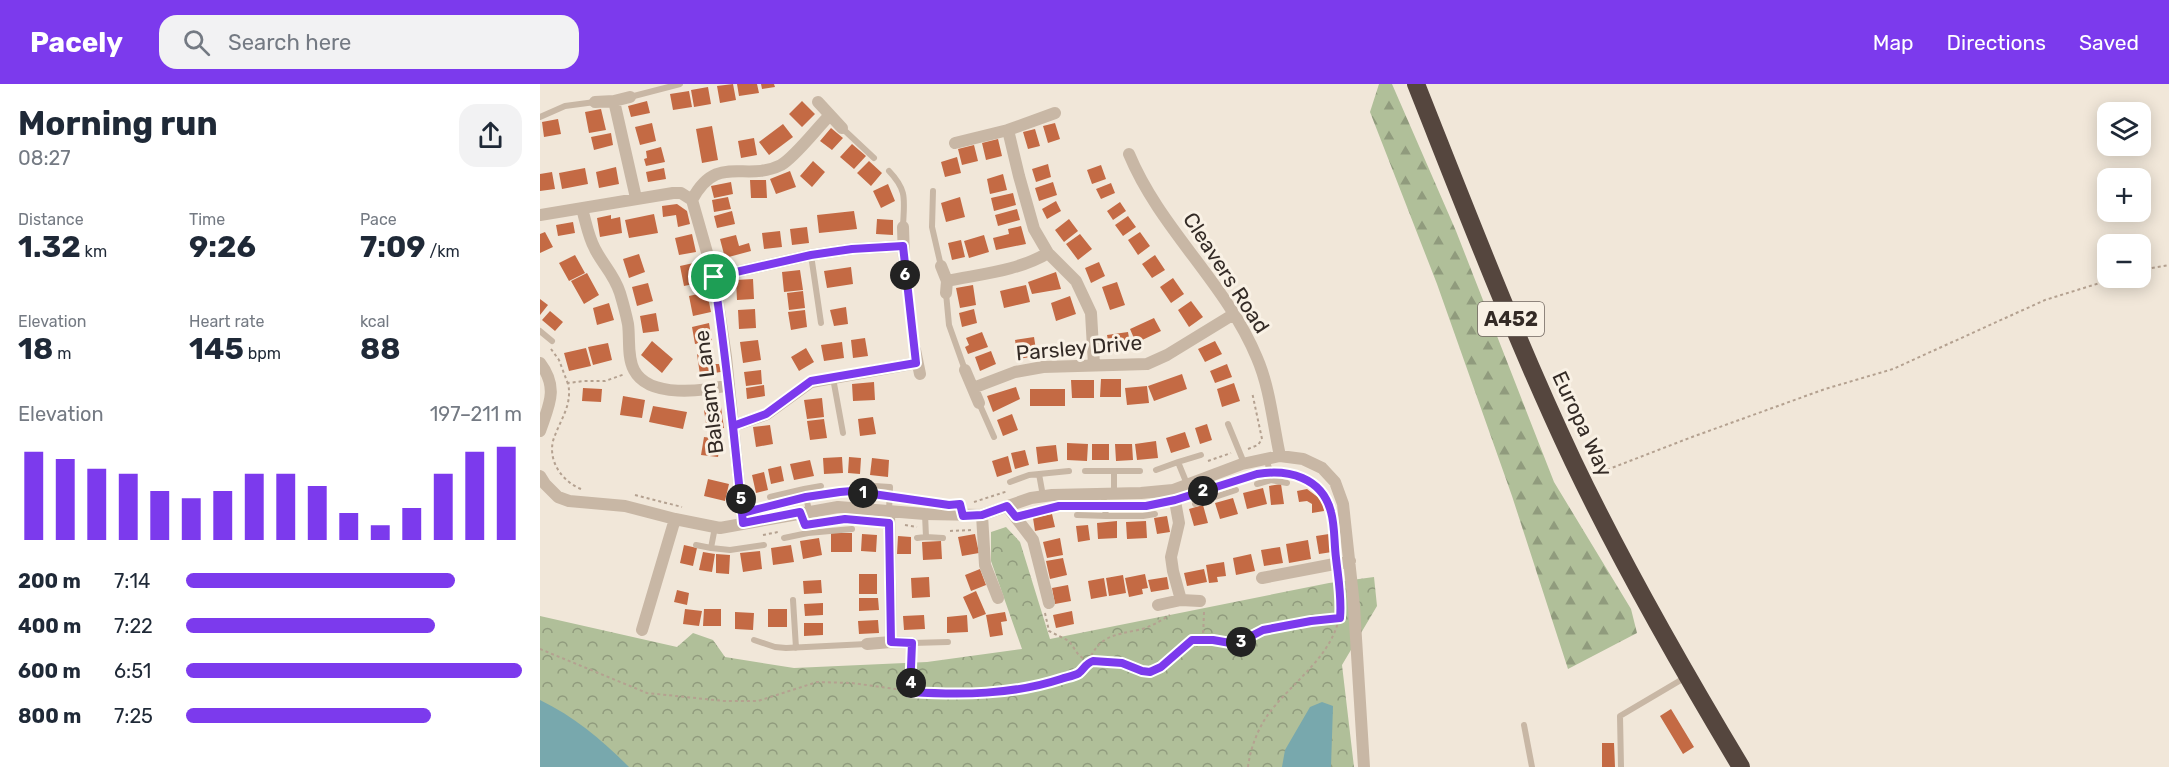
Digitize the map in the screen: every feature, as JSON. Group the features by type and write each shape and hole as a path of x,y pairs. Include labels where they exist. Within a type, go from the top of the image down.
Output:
{"highway":[{"name":"Europa Way","path":"1416,84 1543,394 1582,479 1636,584 1741,767"}],"street":[{"path":"595,102 630,98"},
{"path":"614,101 636,198"},
{"path":"818,102 842,128"},
{"path":"956,143 1008,130 1054,113"},
{"path":"540,215 636,198 681,193 692,200 702,183 719,173 731,170 757,172 782,164 830,115"},
{"path":"1008,130 1034,229 1047,254 1076,281 1091,313 1094,365"},
{"name":"Cleavers Road","path":"1129,154 1139,177 1234,314 1258,359 1280,456"},
{"name":"Balsam Lane","path":"692,200 714,277 729,385 743,523"},
{"path":"582,209 591,241 610,270 620,294 628,325 632,365 638,375 646,382 661,388 684,391 704,391 729,385"},
{"path":"714,277 811,255 852,249 903,252 903,227"},
{"path":"941,266 946,287 1020,266 1047,254"},
{"name":"Parsley Drive","path":"973,388 1015,372 1043,367 1147,364 1167,355 1234,314"},
{"path":"733,426 766,414 811,381 918,369 915,350"},
{"path":"540,363 548,374 552,397 540,431"},
{"path":"965,370 979,403"},
{"path":"540,476 544,484 558,497 569,501 625,506 720,528 805,511 838,507 889,517 962,510 982,515 1043,496 1173,490 1244,463 1280,456 1303,459 1322,468 1335,482 1343,504 1350,561 1364,767"},
{"path":"1173,490 1179,523 1171,557 1181,600"},
{"path":"1007,506 1033,540 1049,603"},
{"path":"982,515 985,565 998,597"},
{"path":"889,517 891,642"},
{"path":"642,630 675,519"},
{"path":"1262,578 1350,561"},
{"path":"1158,605 1181,600 1199,606"},
{"path":"867,644 912,643"}],"lane":[{"path":"630,98 680,84"},
{"path":"540,117 565,106 595,102"},
{"path":"842,128 874,158"},
{"path":"889,171 899,182 903,192 903,227"},
{"path":"933,191 932,227 941,266"},
{"path":"903,252 915,350"},
{"path":"811,255 820,323"},
{"path":"946,287 949,324 965,370"},
{"path":"540,331 550,343"},
{"path":"833,378 843,433"},
{"path":"979,403 994,437"},
{"path":"1228,424 1244,463"},
{"path":"1156,470 1201,455"},
{"path":"1267,459 1271,480"},
{"path":"1178,462 1187,484"},
{"path":"1010,482 1029,475 1070,471"},
{"path":"1086,471 1140,471"},
{"path":"1106,516 1114,471"},
{"path":"1039,474 1043,496"},
{"path":"1204,478 1212,498"},
{"path":"1257,484 1271,480 1287,483"},
{"path":"858,485 890,487 889,517"},
{"path":"770,497 821,486"},
{"path":"804,489 808,533"},
{"path":"1195,504 1236,490"},
{"path":"925,514 926,537"},
{"path":"1077,515 1143,516 1155,514"},
{"path":"711,548 715,527"},
{"path":"784,538 808,533 852,529"},
{"path":"916,538 942,538"},
{"path":"696,545 730,550 764,545"},
{"path":"793,600 796,648"},
{"path":"754,640 775,647 796,648 867,644"},
{"path":"912,643 948,642"},
{"path":"1621,767 1620,716 1688,676"},
{"path":"1524,725 1532,767"}],"path":[{"path":"2151,268 2169,265"},
{"path":"1582,479 1803,397 1893,369 2044,300 2097,284"},
{"path":"550,343 568,385 568,405 553,442 553,454 563,476 575,486 588,491"},
{"path":"1269,472 1290,473 1308,480 1324,497 1331,512"},
{"path":"806,497 852,491"},
{"path":"632,495 688,508"},
{"path":"890,496 935,502"},
{"path":"889,517 926,528 955,531 982,528"},
{"path":"759,536 781,531"},
{"path":"1248,767 1253,745 1265,719 1324,651 1334,634 1340,618 1340,601"},
{"path":"1049,603 1043,605 1049,631 1069,641 1088,663"},
{"path":"1199,606 1204,611 1203,639"},
{"path":"540,649 647,693 671,696 724,701 758,701 817,682 852,683 910,692 952,694 1017,689 1049,683 1077,674 1108,637 1140,630 1177,613"},
{"path":"1088,663 1099,661 1122,663 1150,672 1161,667 1188,642 1203,639 1236,644 1263,630 1340,618"},
{"path":"910,692 912,643"}],"green space":[{"path":"1379,84 1392,84 1456,231 1554,482 1631,609 1637,633 1568,669 1512,496 1437,284 1370,112"},
{"path":"1006,527 1020,542 1050,639 1329,583 1374,577 1377,606 1342,665 1354,767 540,767 540,616 677,647 693,633 713,640 725,657 794,668 927,662 1022,649 991,561 991,532"}],"water":[{"path":"540,700 588,730 629,767 540,767"},
{"path":"1322,702 1333,706 1331,767 1282,767 1285,750 1310,707"}],"building":[{"path":"733,84 736,100 720,103 717,86"},
{"path":"737,84 757,84 759,93 739,96"},
{"path":"761,84 774,84 775,87 762,89"},
{"path":"708,87 711,104 694,107 691,90"},
{"path":"689,91 692,107 673,110 670,94"},
{"path":"647,101 650,113 631,117 628,106"},
{"path":"802,101 815,114 802,127 789,114"},
{"path":"601,109 606,130 589,133 585,112"},
{"path":"558,119 561,134 544,137 542,122"},
{"path":"652,123 656,141 640,145 635,127"},
{"path":"1055,123 1060,139 1048,143 1043,126"},
{"path":"783,124 793,137 769,155 759,142"},
{"path":"712,126 718,160 702,163 696,129"},
{"path":"831,128 843,138 832,150 820,141"},
{"path":"1035,129 1040,146 1028,149 1023,132"},
{"path":"611,133 613,145 594,150 591,137"},
{"path":"754,138 757,155 741,158 738,141"},
{"path":"998,139 1002,156 986,160 982,143"},
{"path":"852,144 866,156 854,169 840,157"},
{"path":"974,145 978,161 962,165 958,149"},
{"path":"661,147 665,162 646,166 644,159 647,158 646,151"},
{"path":"957,157 961,173 945,177 941,162"},
{"path":"813,161 825,172 812,187 800,176"},
{"path":"869,161 882,173 871,186 857,173"},
{"path":"1048,164 1051,177 1036,182 1032,169"},
{"path":"1101,165 1106,179 1092,184 1087,170"},
{"path":"616,167 619,184 599,188 596,172"},
{"path":"585,168 588,184 562,189 559,173"},
{"path":"664,168 666,179 648,182 646,172"},
{"path":"790,171 796,187 776,194 770,179"},
{"path":"552,172 555,189 540,191 540,174"},
{"path":"1003,174 1007,190 990,194 987,179"},
{"path":"750,180 766,180 767,198 751,198"},
{"path":"731,182 733,194 714,198 711,186"},
{"path":"1053,182 1057,195 1039,201 1035,188"},
{"path":"1111,183 1115,193 1101,199 1096,189"},
{"path":"888,184 895,201 881,208 873,191"},
{"path":"1013,193 1016,205 994,211 991,198"},
{"path":"728,197 731,209 714,212 712,200"},
{"path":"960,197 965,217 946,222 941,203"},
{"path":"1056,201 1061,211 1047,219 1042,209"},
{"path":"1120,202 1126,211 1113,220 1107,211"},
{"path":"677,204 687,211 690,224 678,227 676,215 663,217 662,206"},
{"path":"1017,209 1020,220 998,226 995,215"},
{"path":"732,211 735,224 717,228 714,216"},
{"path":"854,211 857,229 819,233 817,215"},
{"path":"654,214 658,233 629,238 625,220"},
{"path":"611,215 611,219 620,217 622,233 600,237 597,218"},
{"path":"1128,216 1136,227 1123,236 1115,225"},
{"path":"877,219 893,220 893,235 876,234"},
{"path":"1069,219 1078,231 1064,242 1055,230"},
{"path":"573,222 575,233 558,236 556,225"},
{"path":"1021,226 1026,244 996,250 993,238 1009,234 1008,229"},
{"path":"807,227 809,243 792,245 790,229"},
{"path":"780,231 782,247 764,249 762,233"},
{"path":"545,232 553,247 540,253 540,234"},
{"path":"1140,232 1150,246 1138,255 1128,240"},
{"path":"692,234 696,252 679,255 675,238"},
{"path":"1080,234 1092,249 1078,260 1066,244"},
{"path":"736,235 739,246 749,243 751,251 725,258 720,239"},
{"path":"984,235 989,252 969,258 964,241"},
{"path":"961,240 965,257 952,260 948,243"},
{"path":"639,254 645,272 629,278 623,259"},
{"path":"575,255 585,273 569,281 559,263"},
{"path":"1155,255 1165,270 1152,278 1142,264"},
{"path":"698,262 703,282 684,286 680,266"},
{"path":"1099,262 1105,276 1091,283 1085,268"},
{"path":"851,267 853,284 827,288 824,271"},
{"path":"800,270 803,290 784,292 782,272"},
{"path":"1056,272 1061,289 1032,294 1028,282"},
{"path":"587,273 599,295 584,304 571,281"},
{"path":"1173,278 1184,294 1171,303 1160,287"},
{"path":"753,279 754,299 737,300 736,280"},
{"path":"1117,282 1125,305 1110,310 1102,287"},
{"path":"648,283 653,301 637,306 632,287"},
{"path":"973,285 976,305 960,308 956,288"},
{"path":"1026,285 1030,302 1004,308 1000,291"},
{"path":"803,291 805,308 789,310 787,293"},
{"path":"707,292 711,312 693,316 689,296"},
{"path":"1070,296 1076,314 1056,321 1051,303"},
{"path":"540,299 548,305 540,315"},
{"path":"1191,301 1203,317 1189,327 1178,310"},
{"path":"609,303 614,320 597,325 593,308"},
{"path":"846,307 848,324 834,326 830,310"},
{"path":"755,309 756,328 739,329 738,310"},
{"path":"974,309 977,323 962,327 959,313"},
{"path":"805,310 807,327 791,330 788,312"},
{"path":"550,311 563,322 555,331 542,320"},
{"path":"656,313 659,331 643,333 640,316"},
{"path":"1154,318 1161,331 1136,343 1130,329"},
{"path":"709,323 712,341 695,344 692,327"},
{"path":"982,332 988,347 968,354 965,347 969,345 966,338"},
{"path":"1128,332 1131,349 1110,352 1107,335"},
{"path":"1034,337 1037,356 1018,359 1015,340"},
{"path":"865,338 868,356 853,358 851,340"},
{"path":"758,340 761,360 743,363 740,342"},
{"path":"652,341 673,359 662,373 641,355"},
{"path":"1215,341 1222,354 1205,362 1198,349"},
{"path":"842,342 844,358 824,361 821,345"},
{"path":"608,343 612,360 593,365 588,347"},
{"path":"586,348 591,366 569,371 564,353"},
{"path":"806,348 814,362 799,371 791,357"},
{"path":"991,351 996,364 980,371 975,357"},
{"path":"713,352 715,364 719,364 721,372 700,375 697,354"},
{"path":"1227,364 1232,377 1215,383 1210,371"},
{"path":"761,370 762,384 746,386 744,372"},
{"path":"1182,374 1187,389 1154,401 1148,386"},
{"path":"1101,379 1121,379 1121,397 1100,397"},
{"path":"1071,380 1094,380 1094,398 1072,398"},
{"path":"874,382 875,400 853,401 852,384"},
{"path":"1234,383 1240,401 1222,407 1217,389"},
{"path":"764,385 765,396 747,399 746,388"},
{"path":"1147,386 1149,403 1127,405 1125,388"},
{"path":"1016,387 1020,399 993,412 987,396"},
{"path":"583,388 602,389 601,402 582,401"},
{"path":"1030,389 1065,389 1065,406 1030,406"},
{"path":"623,396 645,400 642,418 620,415"},
{"path":"822,398 824,417 807,419 804,400"},
{"path":"653,406 687,412 683,429 649,422"},
{"path":"721,407 724,428 707,430 704,410"},
{"path":"1012,414 1018,430 1003,436 997,420"},
{"path":"873,417 876,434 860,436 858,419"},
{"path":"824,419 827,438 810,440 807,421"},
{"path":"1207,424 1212,440 1200,444 1195,428"},
{"path":"770,425 773,444 756,447 753,427"},
{"path":"1185,432 1190,447 1171,453 1166,438"},
{"path":"704,437 721,439 718,457 701,455"},
{"path":"1156,441 1158,458 1137,460 1135,444"},
{"path":"1067,443 1088,444 1087,461 1067,460"},
{"path":"1092,444 1109,444 1109,460 1092,460"},
{"path":"1115,444 1132,444 1133,460 1116,461"},
{"path":"1056,445 1058,461 1038,464 1036,447"},
{"path":"1025,450 1029,465 1015,469 1011,453"},
{"path":"1008,456 1012,472 997,477 992,461"},
{"path":"842,457 843,473 824,474 823,458"},
{"path":"849,457 861,458 860,474 848,473"},
{"path":"872,458 889,460 888,477 870,475"},
{"path":"810,460 814,476 794,480 790,464"},
{"path":"781,466 784,481 771,484 768,469"},
{"path":"764,472 768,490 756,493 752,475"},
{"path":"708,479 729,484 725,501 704,496"},
{"path":"1281,484 1284,504 1271,505 1269,486"},
{"path":"1263,488 1267,504 1247,509 1243,493"},
{"path":"1307,489 1323,503 1324,511 1312,513 1312,504 1307,501 1299,502 1297,491"},
{"path":"1233,498 1238,514 1220,519 1215,503"},
{"path":"1203,505 1208,523 1194,526 1189,509"},
{"path":"1052,514 1055,527 1035,531 1033,518"},
{"path":"1167,516 1170,532 1157,534 1154,518"},
{"path":"1117,521 1117,538 1098,539 1097,523"},
{"path":"1146,521 1147,538 1127,539 1126,522"},
{"path":"1088,525 1090,540 1078,542 1076,526"},
{"path":"831,533 852,533 852,552 831,552"},
{"path":"862,534 877,535 876,552 861,551"},
{"path":"975,534 979,553 962,556 958,537"},
{"path":"1329,534 1332,552 1319,554 1316,536"},
{"path":"898,536 911,537 911,554 897,554"},
{"path":"819,538 822,555 803,559 800,541"},
{"path":"1060,538 1063,555 1047,558 1043,542"},
{"path":"1308,540 1311,559 1289,563 1286,544"},
{"path":"941,541 942,559 923,560 922,542"},
{"path":"684,545 697,548 693,566 680,563"},
{"path":"791,545 794,562 773,565 771,548"},
{"path":"1280,547 1283,563 1264,566 1261,550"},
{"path":"760,551 762,569 743,572 740,553"},
{"path":"703,552 715,554 712,572 699,570"},
{"path":"716,554 730,555 729,574 716,573"},
{"path":"1251,554 1255,571 1236,575 1233,558"},
{"path":"1063,558 1067,575 1050,579 1046,561"},
{"path":"1224,562 1226,576 1217,577 1218,582 1209,583 1206,565"},
{"path":"980,569 986,585 971,591 965,575"},
{"path":"1204,569 1207,582 1187,586 1184,573"},
{"path":"859,574 877,574 877,594 859,594"},
{"path":"1145,574 1148,588 1142,589 1143,594 1129,597 1125,578"},
{"path":"1123,575 1126,593 1109,596 1106,578"},
{"path":"929,577 930,597 912,598 911,578"},
{"path":"1167,577 1169,589 1151,592 1148,580"},
{"path":"1104,578 1107,596 1091,599 1088,581"},
{"path":"821,580 822,593 804,594 803,581"},
{"path":"1068,585 1071,601 1055,604 1052,588"},
{"path":"677,590 689,593 687,605 674,602"},
{"path":"976,591 986,614 973,619 963,597"},
{"path":"859,598 878,598 879,610 859,611"},
{"path":"823,603 823,615 805,616 804,604"},
{"path":"685,609 702,611 699,626 683,624"},
{"path":"704,609 721,609 721,626 703,626"},
{"path":"768,609 787,609 787,627 768,627"},
{"path":"1072,611 1074,624 1056,628 1053,615"},
{"path":"735,612 754,613 753,630 735,629"},
{"path":"1005,612 1007,621 1001,622 1003,635 990,637 986,615"},
{"path":"924,615 925,629 904,630 903,616"},
{"path":"967,615 968,632 947,633 947,617"},
{"path":"878,620 879,633 859,634 858,621"},
{"path":"804,623 823,623 823,635 804,636"},
{"path":"1671,709 1694,747 1683,754 1660,716"},
{"path":"1602,743 1614,743 1615,767 1602,767"}],"route":[{"path":"714,277 726,357 733,426 742,513 806,497 852,491 949,505 960,504 963,516 982,515 1007,506 1016,517 1059,506 1146,506 1175,500 1257,474 1290,473 1308,480 1319,490 1331,512 1340,618 1263,630 1236,644 1213,640 1192,640 1161,667 1150,672 1122,663 1093,661 1077,674 1049,683 1017,689 952,694 910,692 912,643 891,642 889,523 845,519 805,525 800,512 743,523 733,426 766,414 811,381 916,363 903,246 852,249 811,255 714,277"}]}
